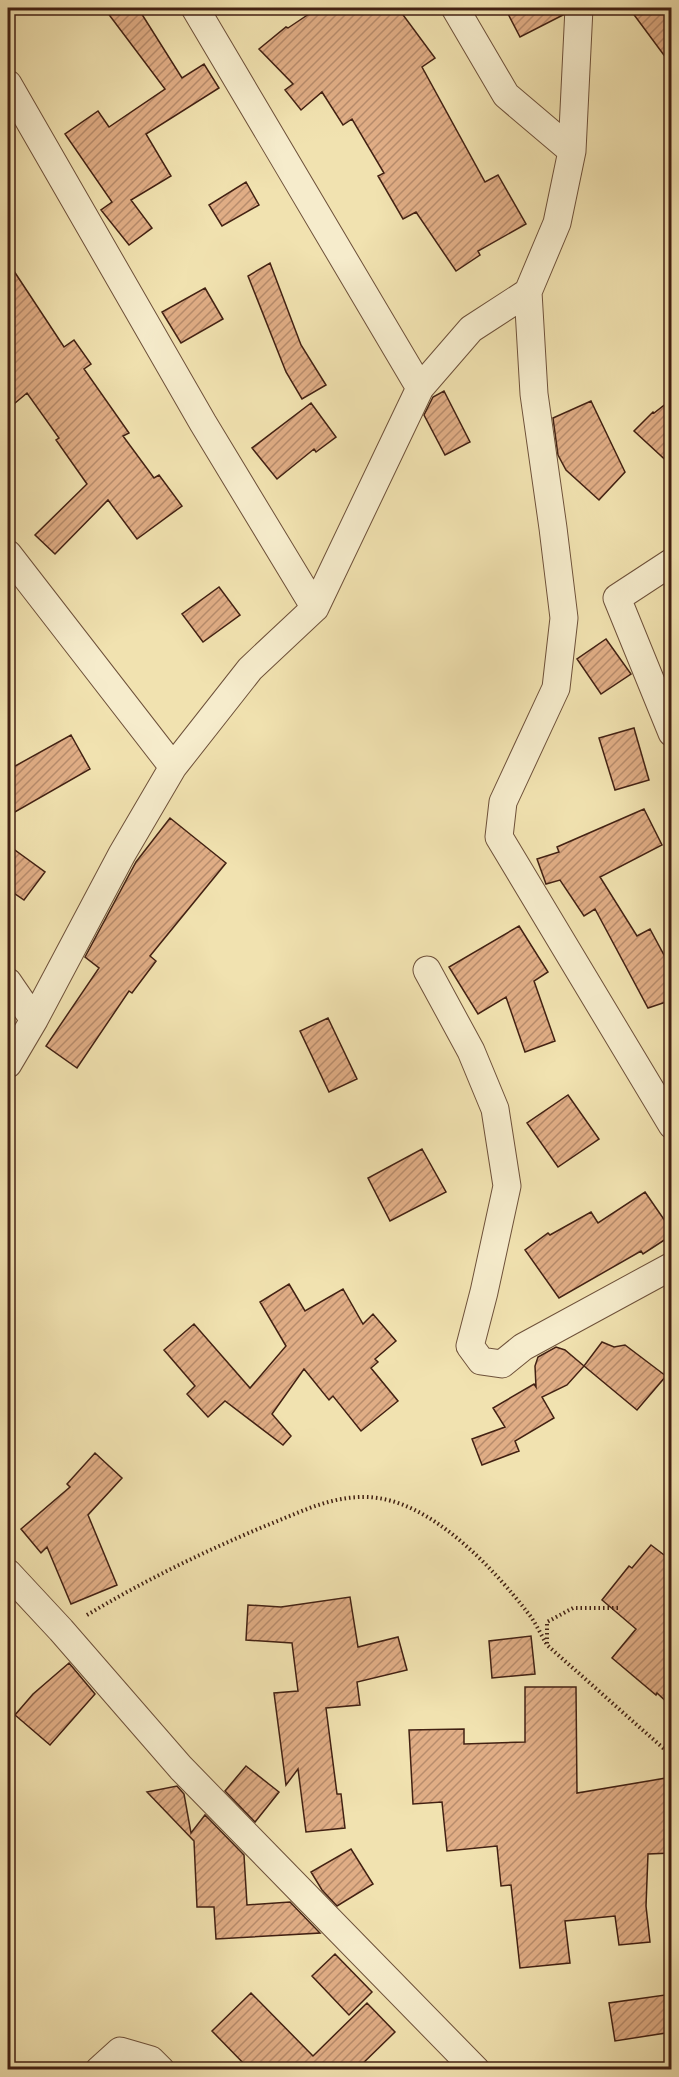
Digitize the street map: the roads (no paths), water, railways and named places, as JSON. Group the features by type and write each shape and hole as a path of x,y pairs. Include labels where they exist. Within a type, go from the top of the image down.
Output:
{"street":[{"path":"195,8 420,388"},
{"path":"455,8 506,95 572,151"},
{"path":"579,8 572,151 557,223 528,292 534,394 564,618 556,688 503,802 499,837 672,1125"},
{"path":"8,84 202,423 315,608"},
{"path":"8,1064 34,1020 122,854 173,767 250,669 315,608 420,388 471,329 528,292"},
{"path":"8,554 173,767"},
{"path":"672,562 616,598 672,733"},
{"path":"427,970 471,1051 495,1109 507,1186 470,1346 481,1361 502,1364 523,1347 672,1266"},
{"path":"8,982 34,1020"},
{"path":"8,1573 61,1630 181,1768 476,2070"},
{"path":"99,2070 120,2050 151,2060 161,2070"}]}
